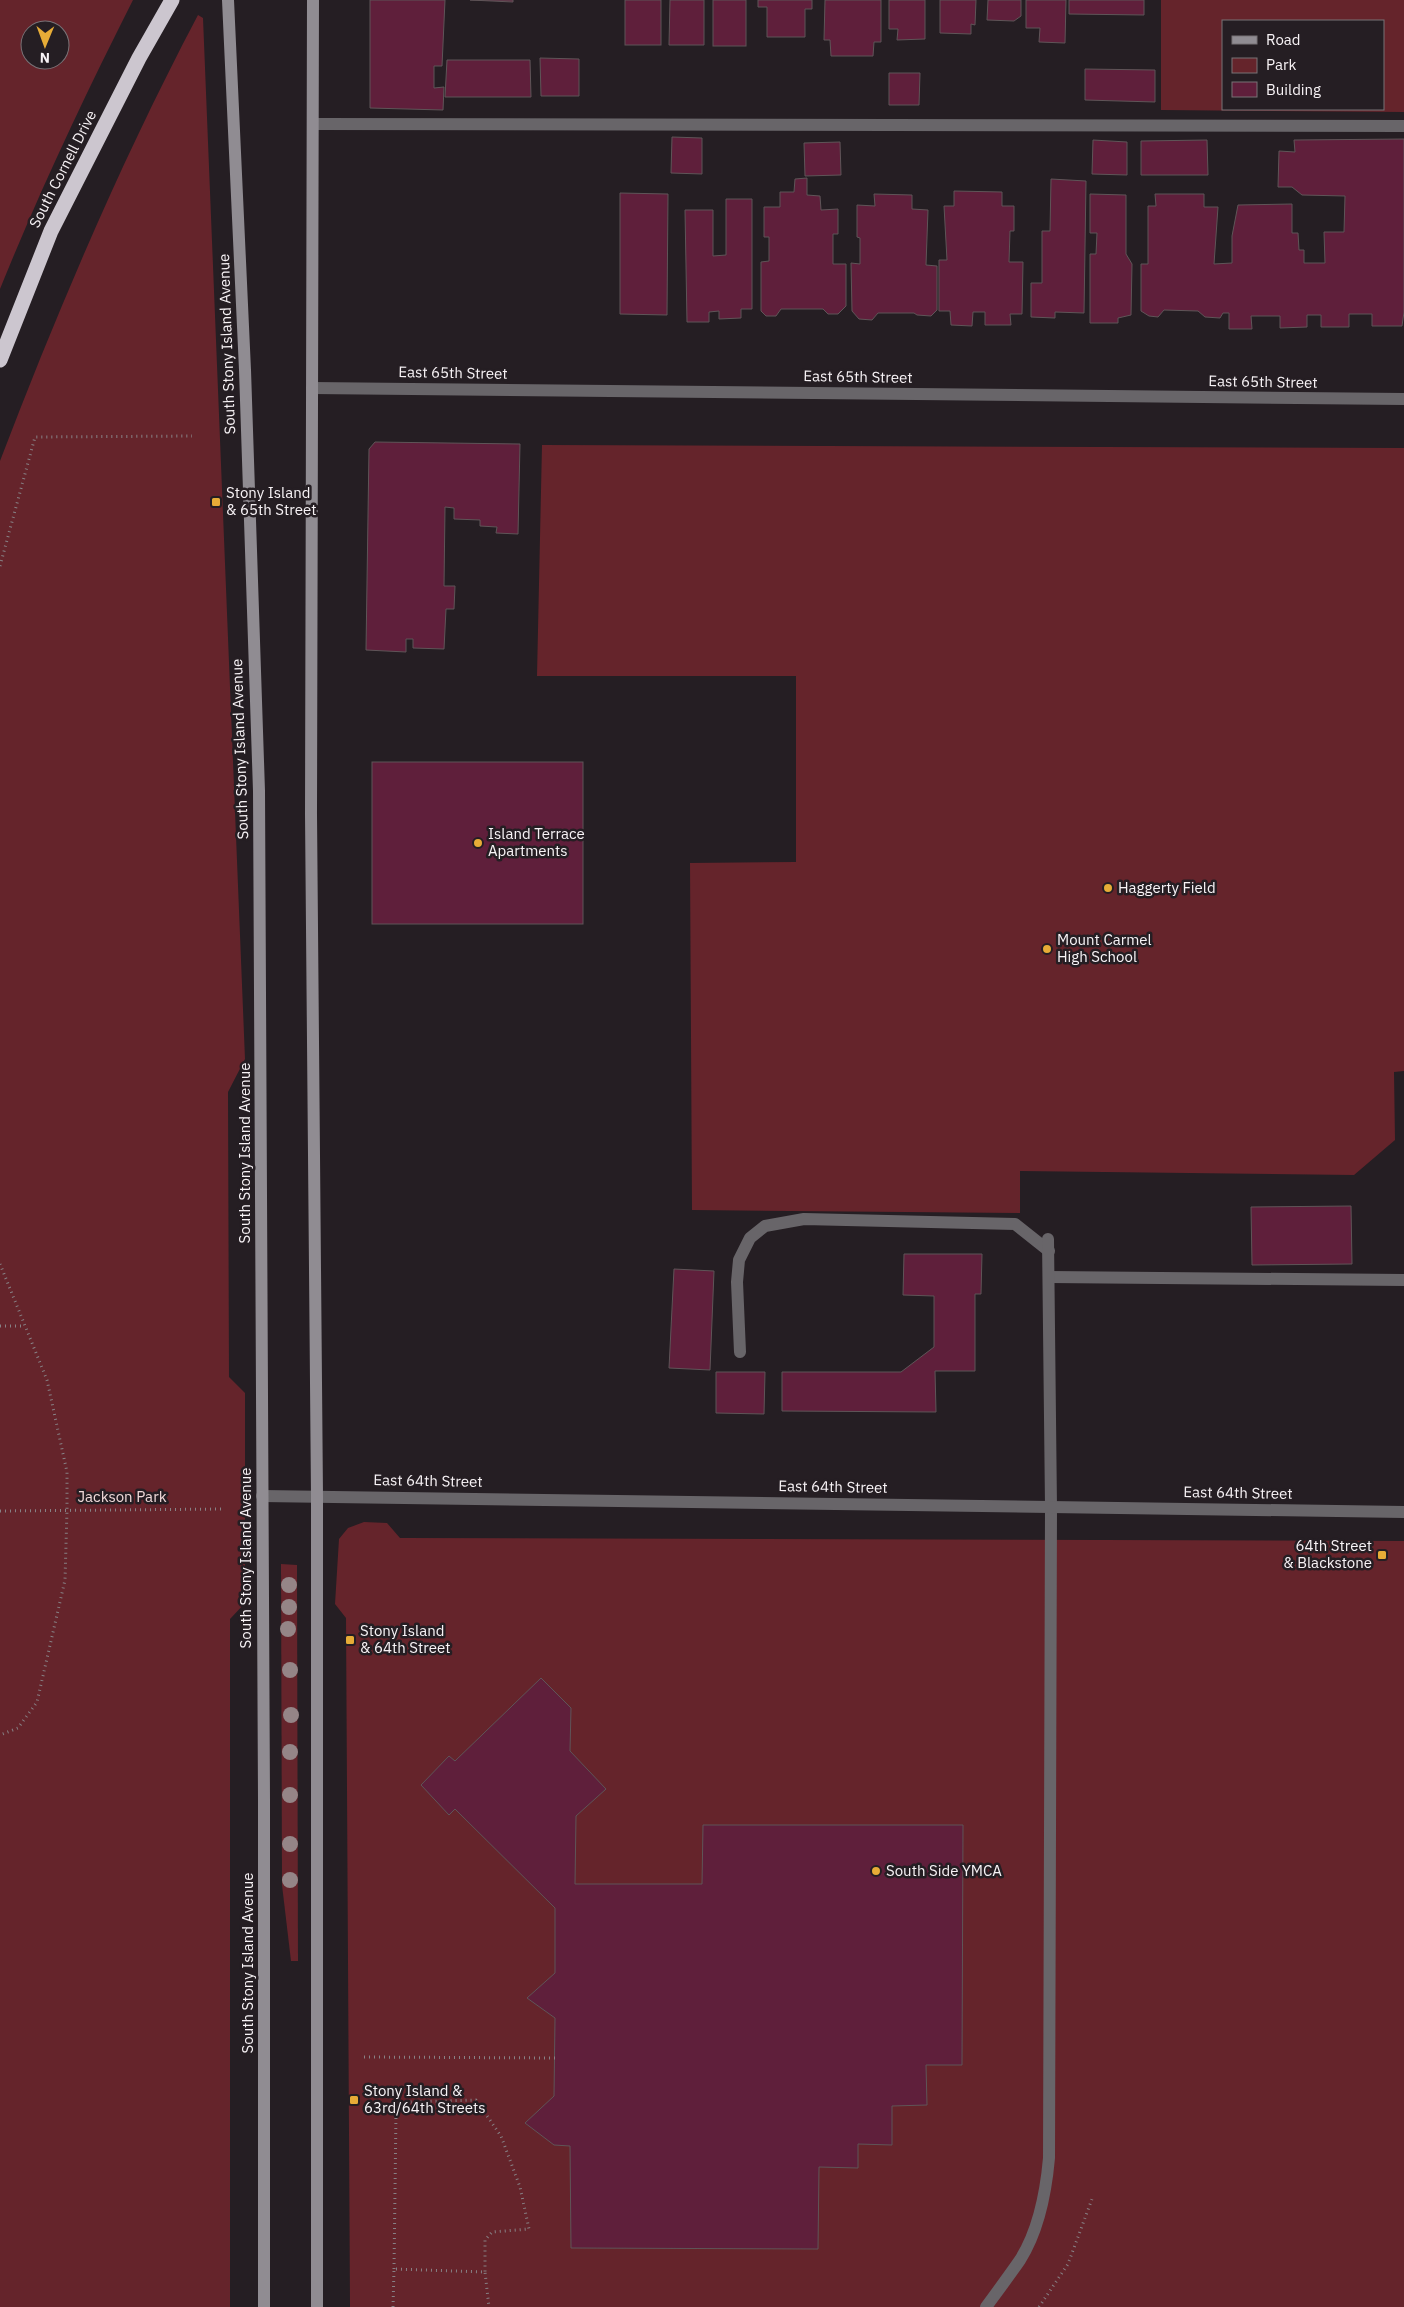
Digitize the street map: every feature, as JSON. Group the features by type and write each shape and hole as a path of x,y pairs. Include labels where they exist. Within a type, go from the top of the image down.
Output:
{"highway":[{"name":"South Cornell Drive","path":"0,360 51,230 172,0"}],"main road":[{"name":"South Stony Island Avenue","path":"228,0 245,370 259,791 264,1798 264,2307"},
{"path":"313,0 311,814 317,1496 317,2307"}],"street":[{"path":"313,124 1404,126"},
{"name":"East 65th Street","path":"312,388 1404,399"},
{"path":"740,1352 737,1282 739,1260 750,1238 765,1226 804,1219 1015,1224 1048,1245 1051,1507 1049,2158 1046,2192 1032,2234 1021,2259 986,2307"},
{"path":"1049,1276 1404,1280"},
{"name":"East 64th Street","path":"262,1496 1404,1512"}],"path":[{"path":"0,566 35,437 192,436"},
{"path":"0,1264 47,1380 67,1472 65,1580 36,1702 18,1728 0,1735"},
{"path":"0,1326 25,1326"},
{"path":"0,1511 224,1509"},
{"path":"364,2057 555,2058"},
{"path":"393,2307 396,2112 409,2102 476,2100 502,2136 520,2187 529,2229 492,2232 484,2240 489,2307"},
{"path":"1039,2307 1068,2264 1092,2199"},
{"path":"394,2268 485,2272"}],"green space":[{"path":"0,0 133,0 98,71 31,215 0,289"},
{"path":"1161,0 1404,0 1404,112 1161,110"},
{"name":"Jackson Park","path":"198,15 203,18 245,1059 228,1092 229,1377 245,1393 245,1603 230,1619 230,2307 0,2307 0,461 92,235 143,124"},
{"name":"Haggerty Field","path":"542,445 1404,448 1404,1071 1394,1072 1395,1140 1354,1175 1020,1171 1020,1213 692,1210 690,863 796,862 796,676 537,676"},
{"name":"South Side YMCA","path":"364,1522 387,1523 400,1538 1404,1541 1404,2307 350,2307 346,1618 335,1604 339,1539 348,1528"},
{"path":"281,1564 297,1565 298,1961 291,1961 282,1885"}],"building":[{"path":"370,0 445,0 442,66 434,66 434,88 444,87 443,110 370,108"},
{"path":"470,0 513,0 513,2"},
{"path":"625,0 661,0 661,45 625,45"},
{"path":"670,0 704,0 704,45 669,45"},
{"path":"713,0 746,0 746,46 713,46"},
{"path":"758,0 812,0 812,9 805,9 805,37 767,37 767,7 758,7"},
{"path":"825,0 881,0 881,42 874,42 873,56 831,56 830,40 824,40"},
{"path":"889,0 925,0 925,39 897,40 898,29 889,29"},
{"path":"940,0 976,0 975,25 971,24 971,34 940,33"},
{"path":"988,0 1021,0 1021,16 1014,21 987,20"},
{"path":"1026,0 1066,0 1065,43 1039,42 1040,28 1026,28"},
{"path":"1069,0 1144,0 1144,15 1069,14"},
{"path":"540,58 579,59 579,96 541,96"},
{"path":"447,60 530,60 531,97 445,97"},
{"path":"1085,69 1155,70 1155,102 1085,100"},
{"path":"889,73 920,73 919,105 889,105"},
{"path":"672,137 702,138 702,174 671,173"},
{"path":"1404,139 1404,312 1402,326 1372,326 1372,314 1349,314 1349,327 1321,327 1321,315 1307,315 1307,327 1280,328 1280,316 1251,316 1252,329 1229,329 1229,313 1223,313 1220,318 1205,317 1198,311 1164,310 1158,317 1149,316 1141,311 1141,264 1148,264 1148,206 1156,206 1155,194 1204,194 1204,207 1218,207 1214,264 1232,263 1232,236 1238,205 1292,204 1292,233 1298,233 1299,250 1304,250 1304,263 1325,263 1324,232 1344,232 1345,196 1302,195 1292,187 1278,187 1279,151 1295,152 1294,140"},
{"path":"1093,140 1127,142 1127,175 1092,174"},
{"path":"1207,140 1208,175 1141,175 1141,141"},
{"path":"840,142 841,175 805,176 804,143"},
{"path":"807,178 807,195 820,196 821,210 838,209 838,234 833,234 833,264 846,264 846,306 838,314 828,314 823,309 781,309 776,316 766,316 761,311 761,262 769,261 769,237 764,237 764,207 780,207 780,192 794,192 795,179"},
{"path":"1051,179 1086,181 1084,313 1055,312 1055,318 1031,317 1031,283 1042,283 1042,231 1050,231"},
{"path":"954,191 1002,192 1002,206 1014,206 1014,231 1010,231 1009,262 1023,262 1022,314 1010,314 1011,325 985,325 985,312 973,312 972,326 951,325 950,311 939,311 939,260 947,260 944,206 954,206"},
{"path":"620,193 668,194 667,315 620,314"},
{"path":"874,194 912,195 912,209 928,210 926,265 937,266 937,310 931,316 914,313 878,313 872,320 859,319 852,311 851,263 860,264 860,238 857,237 857,205 875,206"},
{"path":"1090,194 1126,195 1126,254 1132,264 1131,315 1118,318 1118,323 1090,323 1090,254 1096,254 1097,233 1090,233"},
{"path":"726,199 752,199 752,309 741,309 741,318 719,319 719,311 709,312 709,322 687,322 685,210 713,210 713,256 726,255"},
{"path":"375,442 520,444 518,534 496,533 497,527 480,526 480,520 454,519 454,508 445,507 444,586 455,586 454,609 446,609 444,649 413,648 413,639 406,639 406,652 366,650 369,449"},
{"name":"Island Terrace Apartments","path":"372,762 583,762 583,924 372,924"},
{"path":"1351,1206 1352,1264 1252,1265 1251,1207"},
{"path":"904,1254 982,1254 981,1294 975,1294 975,1371 935,1371 936,1412 782,1411 782,1372 901,1372 934,1347 934,1296 903,1295"},
{"path":"674,1269 714,1271 710,1370 669,1368"},
{"path":"716,1372 765,1372 764,1414 716,1413"},
{"path":"541,1678 571,1708 570,1751 606,1789 576,1816 575,1884 702,1884 703,1825 963,1825 962,2065 926,2065 927,2105 892,2106 892,2145 858,2144 858,2168 819,2167 818,2249 571,2248 570,2146 554,2145 525,2123 554,2096 555,2018 527,1998 555,1973 555,1908 455,1809 449,1815 421,1785 449,1756 455,1761"}],"place":[{"name":"Stony Island & 65th Street","path":"216,502"},
{"name":"Island Terrace Apartments","path":"478,843"},
{"name":"Haggerty Field","path":"1108,888"},
{"name":"Mount Carmel High School","path":"1047,949"},
{"name":"64th Street & Blackstone","path":"1382,1555"},
{"name":"Stony Island & 64th Street","path":"350,1640"},
{"name":"South Side YMCA","path":"876,1871"},
{"name":"Stony Island & 63rd/64th Streets","path":"354,2100"}]}
